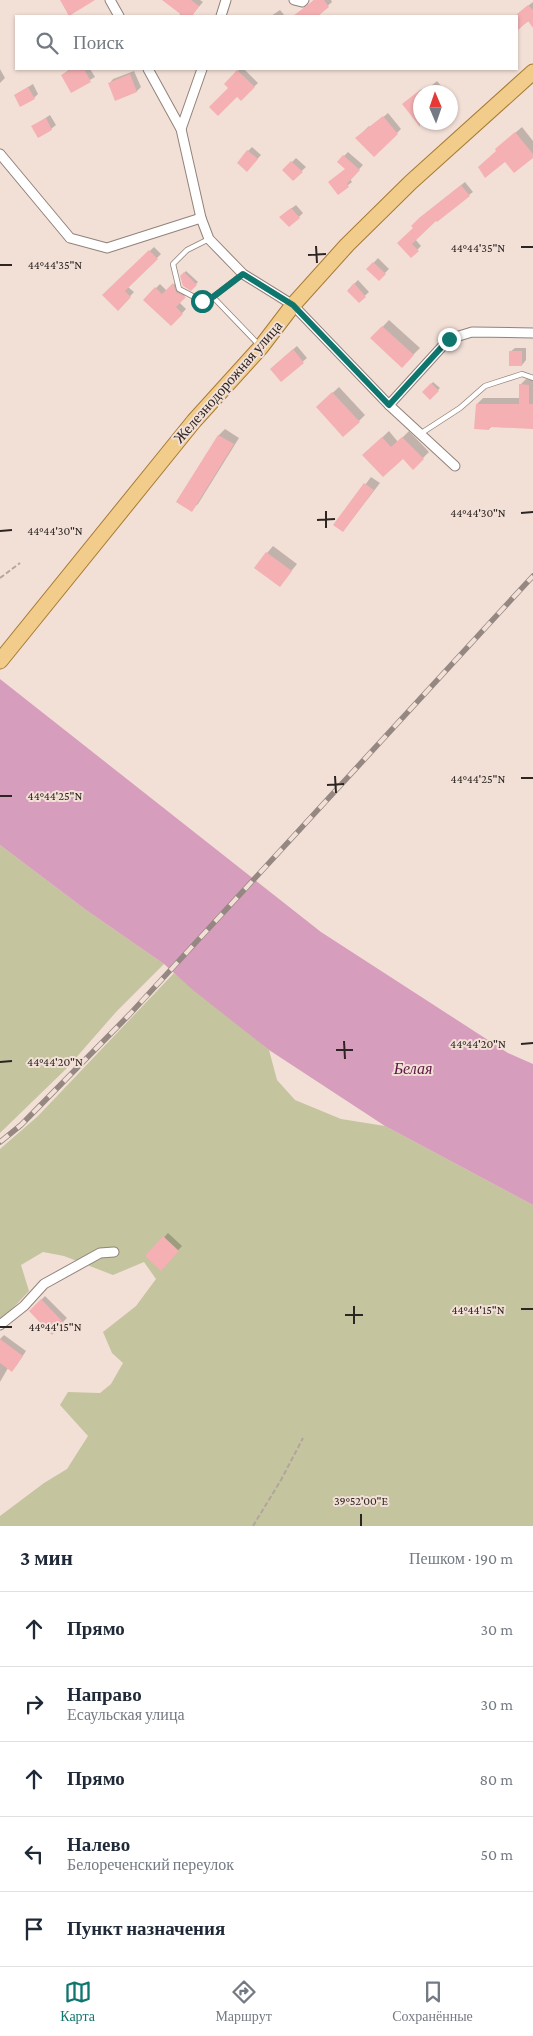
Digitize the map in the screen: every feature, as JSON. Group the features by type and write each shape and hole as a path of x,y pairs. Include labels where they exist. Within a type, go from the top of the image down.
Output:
{"main road":[{"name":"Железнодорожная улица","path":"0,661 194,421 261,347 293,305 347,245 404,189 533,72"}],"street":[{"path":"110,0 118,15"},
{"path":"221,15 226,0"},
{"path":"294,0 302,2 304,0"},
{"path":"149,70 181,129 201,218 209,239 243,274 293,305 389,405 455,466"},
{"path":"181,129 202,70"},
{"path":"0,154 70,238 107,248 201,218"},
{"path":"389,405 449,339 472,332 533,333"},
{"path":"0,1325 24,1306 44,1284 100,1253 114,1252"}],"lane":[{"path":"209,239 187,250 174,264 179,289 202,301 213,297 243,274"},
{"path":"213,297 261,347"},
{"path":"420,434 460,408 485,386 522,374 533,378"}],"path":[{"path":"0,578 20,563"},
{"path":"253,1526 281,1480 303,1438"}],"green space":[{"path":"0,845 86,910 164,964 116,1012 67,1068 0,1133"},
{"path":"174,973 269,1050 277,1080 295,1100 341,1119 385,1126 533,1205 533,1526 0,1526 0,1516 44,1483 67,1469 88,1436 60,1405 68,1392 100,1393 111,1384 123,1363 112,1353 103,1332 136,1306 156,1279 144,1262 113,1275 64,1256 43,1252 21,1265 29,1291 0,1319 0,1149 38,1116"}],"water":[{"name":"Белая","path":"0,679 321,932 508,1053 533,1064 533,1205 385,1126 269,1050 193,990 164,964 86,910 0,845"}],"building":[{"path":"60,0 95,0 71,15 68,15"},
{"path":"162,0 191,0 199,6 193,15 182,15"},
{"path":"314,0 324,0 329,7 319,15 294,15"},
{"path":"528,5 533,10 533,28 528,21 518,30 517,14"},
{"path":"70,70 85,70 91,82 71,93 61,75"},
{"path":"237,70 255,87 241,101 237,97 218,116 209,107 228,88 224,84"},
{"path":"130,74 137,92 115,101 108,83"},
{"path":"28,87 35,99 20,107 14,95"},
{"path":"413,95 413,118 402,104"},
{"path":"383,116 398,134 374,157 355,138"},
{"path":"46,118 52,130 38,138 31,126"},
{"path":"515,132 533,154 533,158 514,173 505,162 485,178 478,167"},
{"path":"247,150 258,159 247,172 237,163"},
{"path":"343,155 360,170 347,184 349,187 338,195 328,182 345,169 337,162"},
{"path":"291,161 303,172 293,181 282,170"},
{"path":"461,185 470,196 436,221 412,244 419,251 411,258 397,243 413,228 411,226 419,218"},
{"path":"291,208 300,218 289,227 279,217"},
{"path":"149,250 158,259 125,291 131,297 118,311 102,295"},
{"path":"373,262 386,274 379,281 366,269"},
{"path":"184,272 197,285 191,291 183,286 180,276"},
{"path":"173,283 176,292 186,297 176,307 183,314 171,326 143,300 155,287 162,294"},
{"path":"354,283 366,297 359,303 347,291"},
{"path":"382,326 414,355 402,368 370,338"},
{"path":"293,349 304,363 281,382 270,369"},
{"path":"509,351 522,351 522,366 509,366"},
{"path":"431,383 439,391 430,400 422,392"},
{"path":"519,384 529,385 529,404 533,404 533,429 489,427 489,430 474,429 476,404 519,404"},
{"path":"332,392 360,422 343,437 316,407"},
{"path":"218,435 234,444 192,512 176,502"},
{"path":"382,437 391,447 402,437 424,459 413,470 403,459 383,477 362,455"},
{"path":"364,483 374,490 343,532 333,525"},
{"path":"266,552 292,571 280,587 254,568"},
{"path":"163,1236 179,1251 161,1271 145,1256"},
{"path":"41,1299 64,1323 52,1335 29,1311"},
{"path":"0,1339 23,1356 12,1372 0,1363"}],"railway":[{"path":"0,1142 21,1125 130,1014 533,576"}],"route":[{"path":"202,301 213,297 243,274 293,305 389,405 449,339"}]}
